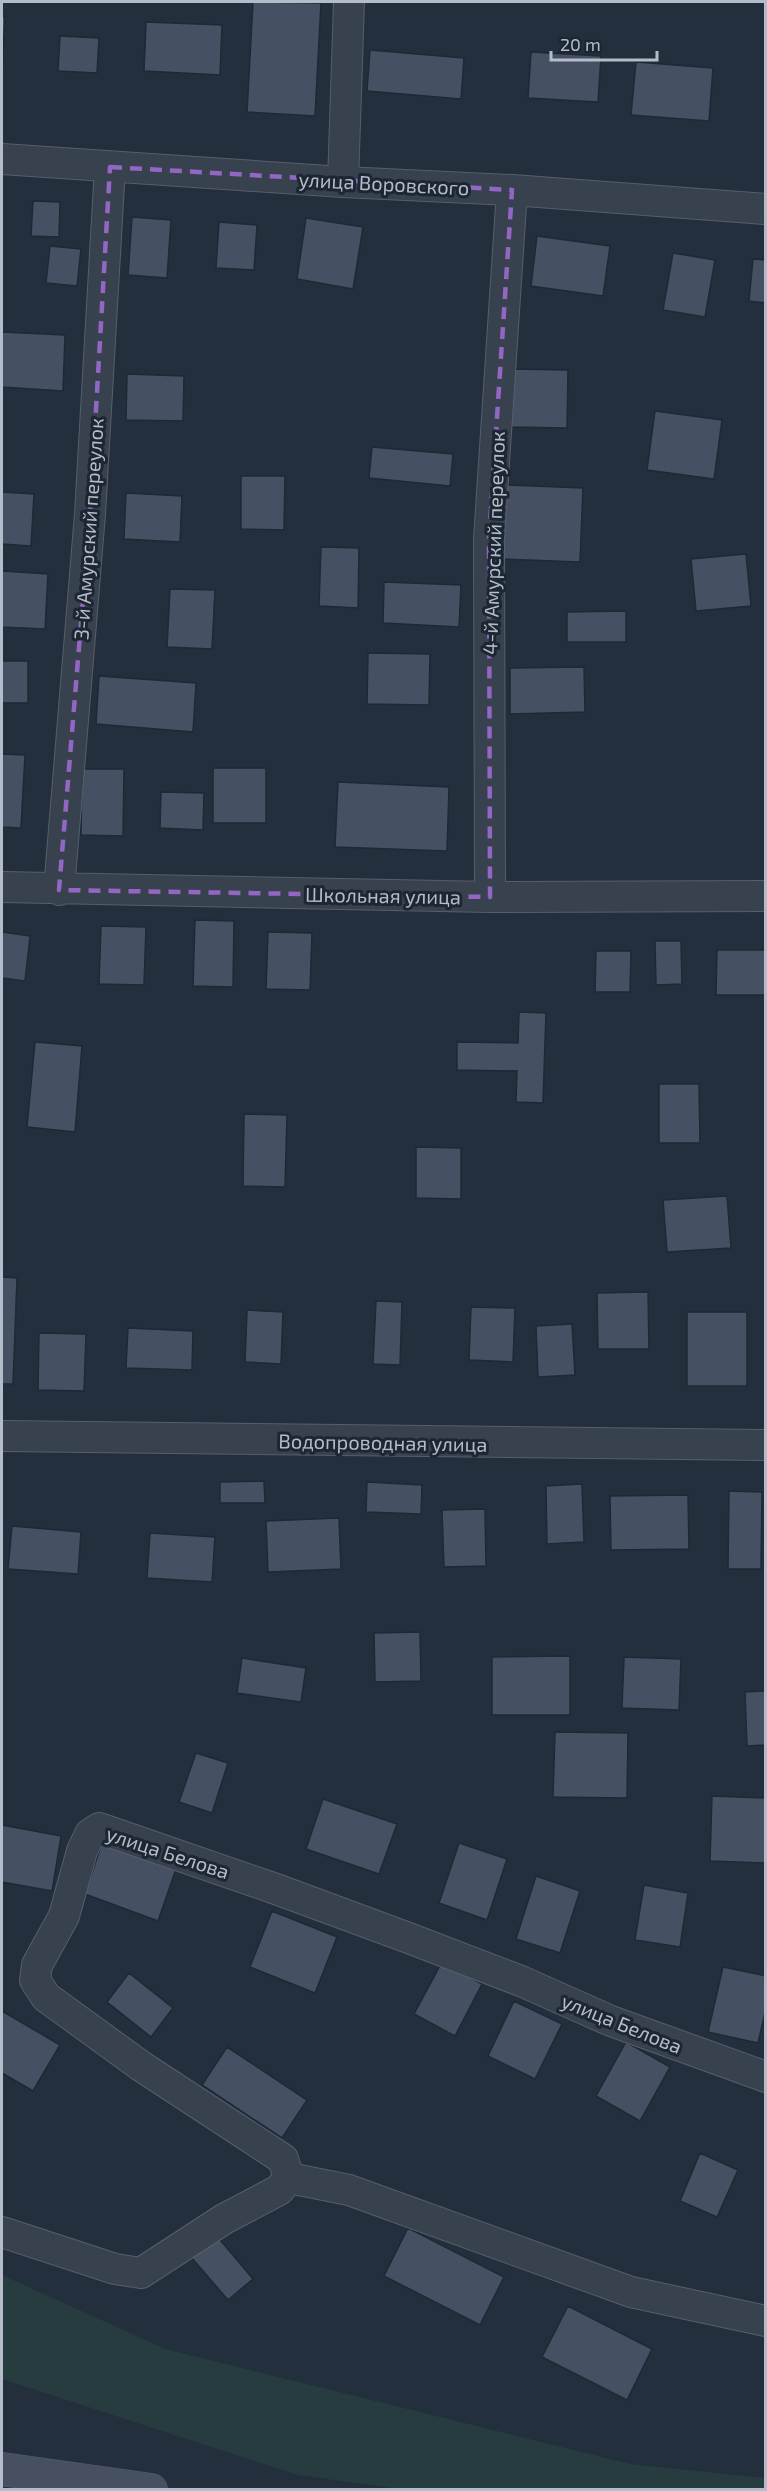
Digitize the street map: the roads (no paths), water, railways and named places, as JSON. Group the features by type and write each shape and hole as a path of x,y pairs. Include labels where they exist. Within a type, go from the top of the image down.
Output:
{"main road":[{"path":"2,2469 151,2490"}],"street":[{"path":"343,182 349,2"},
{"name":"улица Воровского","path":"2,159 343,182 512,190 765,209"},
{"name":"3-й Амурский переулок","path":"59,890 90,514 110,167"},
{"name":"4-й Амурский переулок","path":"490,897 489,539 512,190"},
{"name":"Школьная улица","path":"2,887 59,890 490,897 765,896"},
{"name":"Водопроводная улица","path":"2,1436 765,1445"},
{"name":"улица Белова","path":"289,2178 283,2159 132,2060 46,1997 35,1980 37,1965 64,1916 82,1851 90,1834 99,1828 276,1888 521,1981 611,2022 765,2077"},
{"path":"2,2232 115,2269 141,2273 224,2219 279,2190 289,2178 349,2190 631,2292 765,2321"}]}
